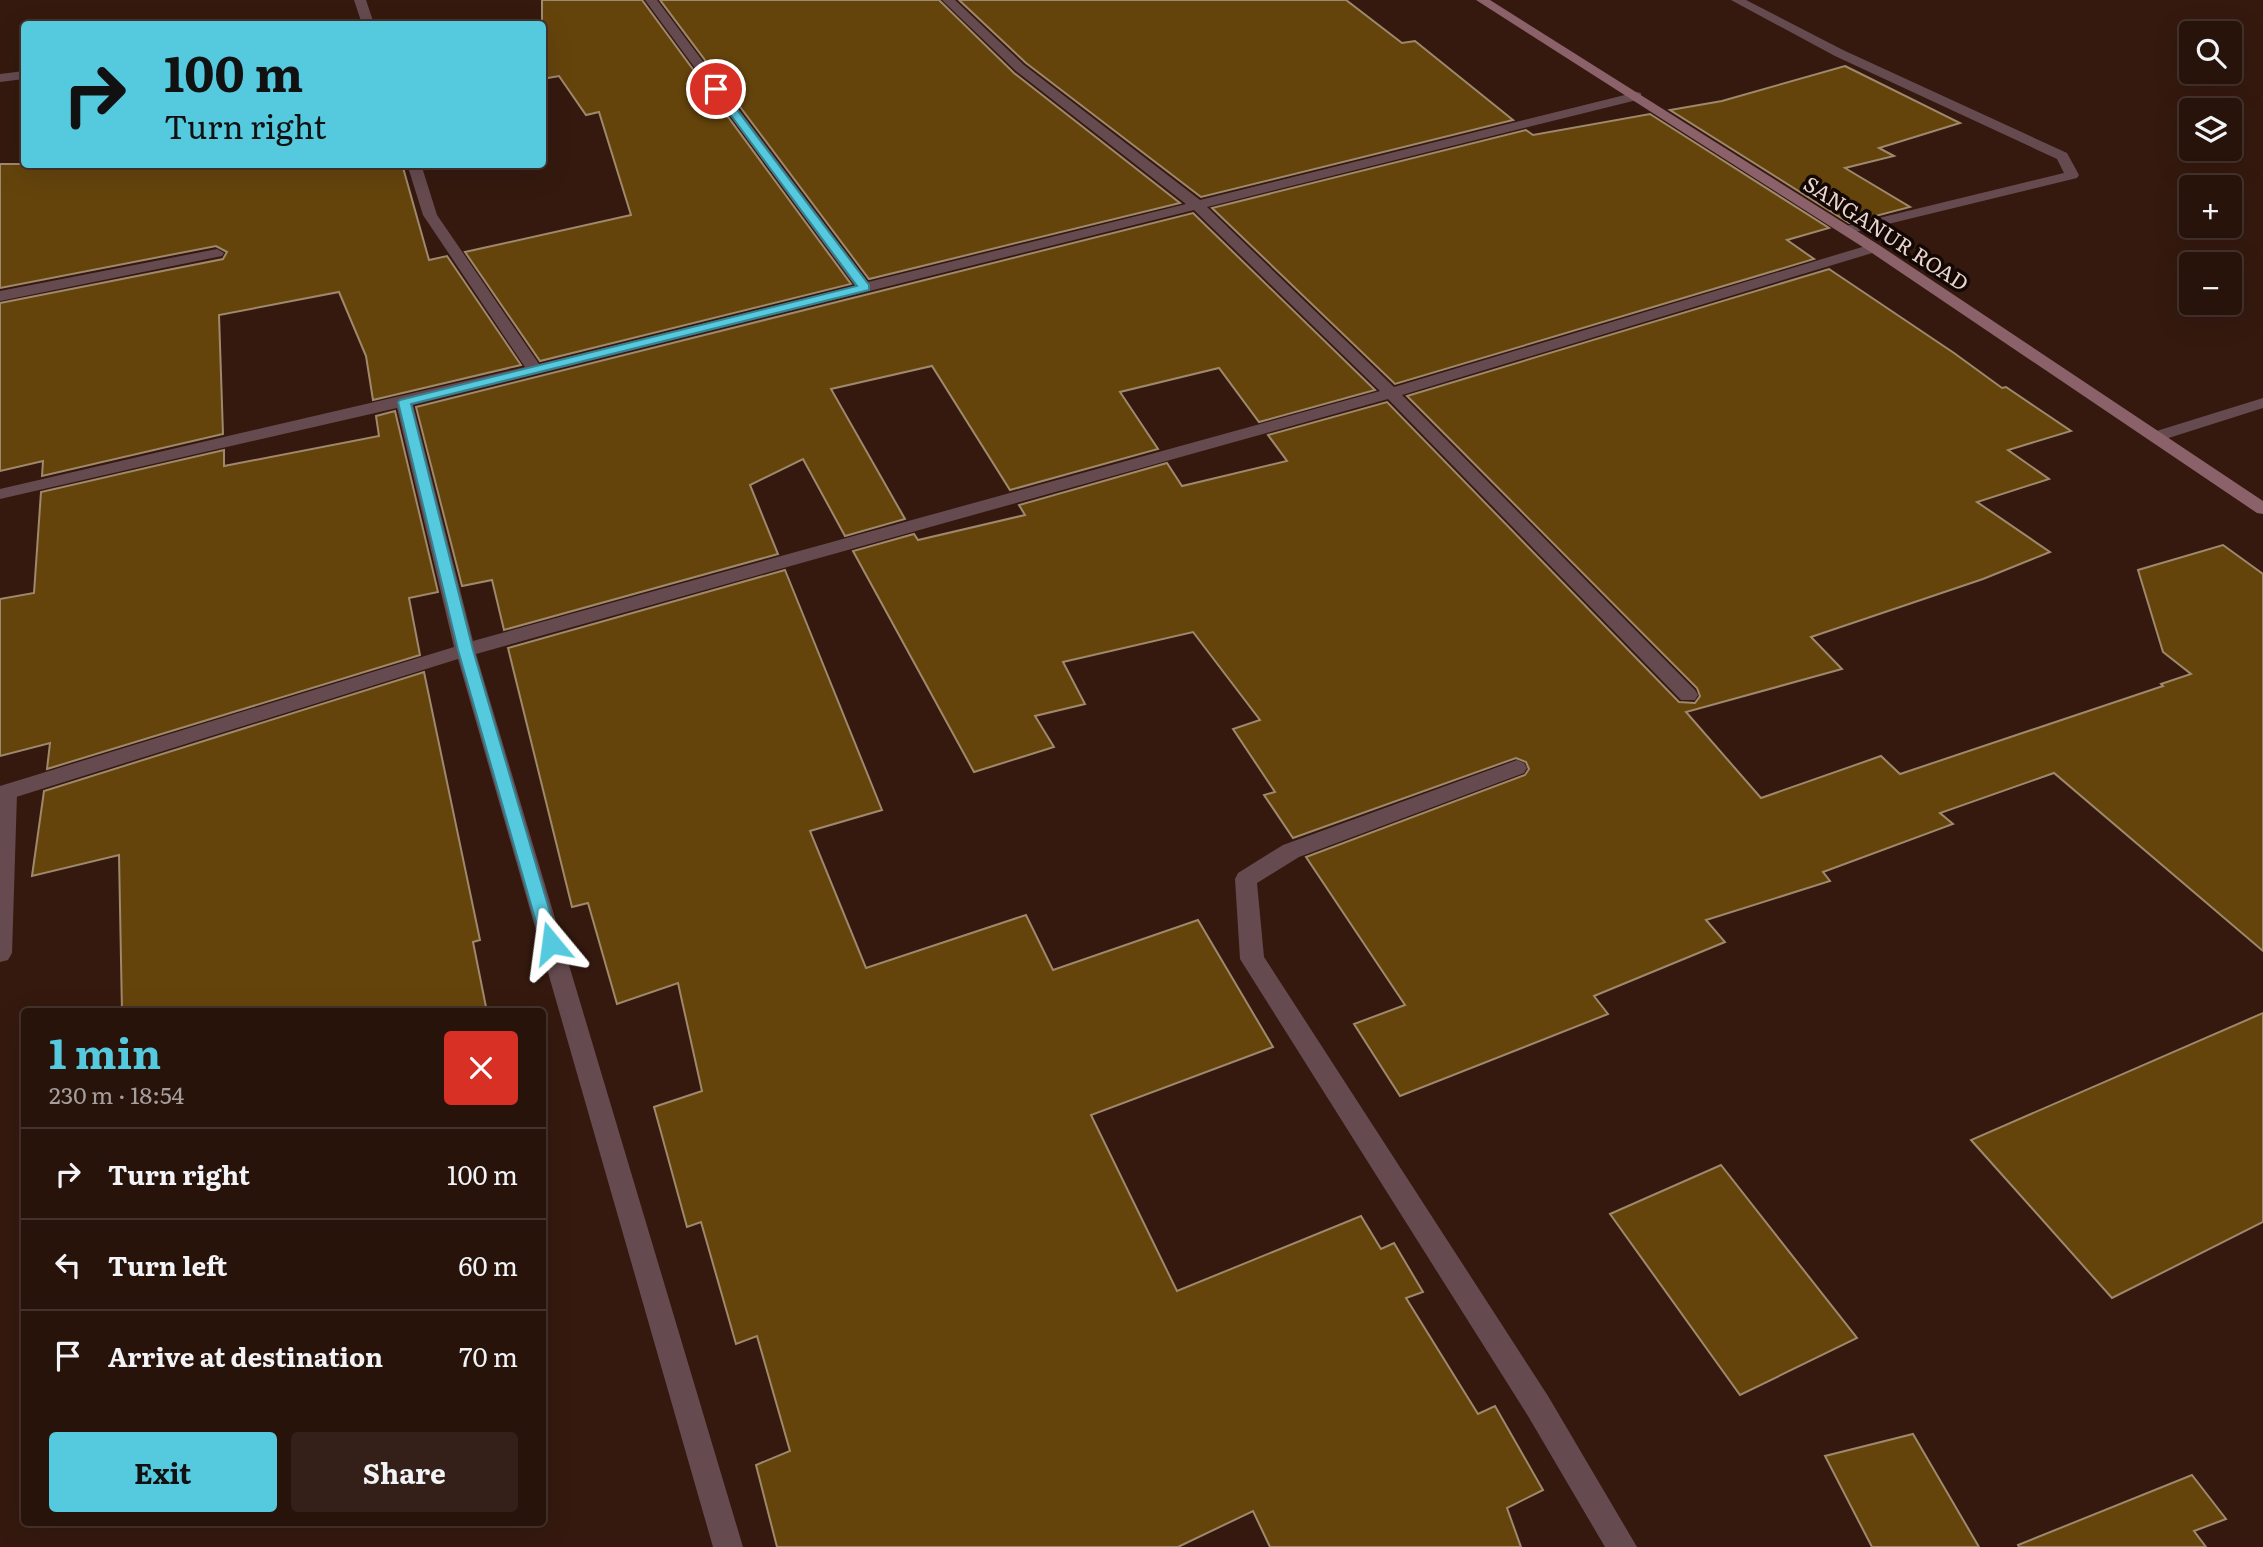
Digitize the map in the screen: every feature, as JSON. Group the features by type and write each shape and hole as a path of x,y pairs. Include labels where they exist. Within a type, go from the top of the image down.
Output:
{"main road":[{"name":"SANGANUR ROAD","path":"1482,0 1847,230 2263,509"}],"street":[{"path":"360,0 367,21"},
{"path":"650,0 864,288"},
{"path":"948,0 1020,68 1197,205 1391,393 1688,695"},
{"path":"1737,0 1839,53 2062,156 2072,174 1847,230"},
{"path":"0,78 21,75"},
{"path":"0,494 404,402 1637,96"},
{"path":"415,168 430,215 535,370"},
{"path":"0,953 3,793 465,650 1391,393 1874,248"},
{"path":"0,296 218,253"},
{"path":"404,402 465,650 728,1547"},
{"path":"2156,437 2263,403"},
{"path":"1517,768 1291,851 1246,879 1252,958 1538,1406 1622,1547"}],"building":[{"path":"542,0 642,0 851,284 540,361 465,252 631,215 599,112 586,115 559,76 546,78 546,21 542,21"},
{"path":"660,0 939,0 1014,73 1180,203 869,279"},
{"path":"959,0 1346,0 1402,43 1415,41 1513,120 1201,197 1026,63"},
{"path":"1845,66 1960,123 1879,148 1894,156 1845,168 1910,207 1849,223 1670,110 1722,101"},
{"path":"1650,114 1829,228 1787,240 1814,259 1395,384 1212,208 1526,130 1533,135"},
{"path":"0,164 21,164 21,168 403,168 429,260 447,256 521,365 373,400 366,356 339,292 219,315 223,434 42,476 43,461 0,471 0,303 223,259 227,252 216,246 0,288"},
{"path":"1193,213 1375,390 1259,422 1219,368 1120,392 1158,449 1010,490 932,366 831,389 905,519 845,536 803,459 750,485 778,554 504,630 492,580 462,586 416,407"},
{"path":"1829,269 2002,388 2006,387 2071,431 2008,450 2049,479 1977,502 2050,552 1983,579 1811,637 1842,669 1686,712 1761,798 1881,756 1900,774 2163,686 2161,684 2191,674 2163,652 2138,570 2223,545 2263,574 2263,951 2054,773 1940,813 1953,824 1823,872 1830,881 1706,920 1725,942 1594,996 1608,1014 1400,1096 1354,1024 1405,1005 1306,857 1525,775 1529,769 1526,762 1516,758 1293,838 1264,795 1275,792 1233,729 1260,720 1193,632 1063,662 1085,704 1035,716 1054,747 974,772 853,551 914,534 918,540 1025,515 1019,505 1167,463 1182,486 1287,461 1268,435 1387,402 1679,702 1695,703 1700,696 1697,688 1407,396"},
{"path":"395,411 438,592 409,598 420,655 47,769 50,743 0,756 0,599 34,593 41,492 224,450 224,466 379,436 376,416"},
{"path":"785,570 882,810 810,831 866,968 1026,915 1053,970 1198,920 1273,1047 1091,1115 1177,1291 1361,1216 1381,1249 1394,1243 1423,1292 1406,1298 1478,1414 1495,1406 1543,1490 1507,1508 1521,1547 1270,1547 1253,1511 1178,1547 777,1547 756,1465 790,1451 757,1336 736,1344 701,1222 687,1227 654,1107 702,1091 678,983 617,1004 588,903 572,907 508,648"},
{"path":"424,672 480,940 473,942 486,1008 122,1008 119,855 32,876 44,791"},
{"path":"2263,1013 2263,1222 2112,1298 1971,1140"},
{"path":"1721,1165 1857,1338 1740,1395 1610,1214"},
{"path":"1913,1434 1979,1547 1872,1547 1825,1456"},
{"path":"2192,1475 2226,1519 2194,1531 2206,1547 2018,1545"}],"route":[{"path":"551,943 465,650 404,402 864,288 716,89"}]}
